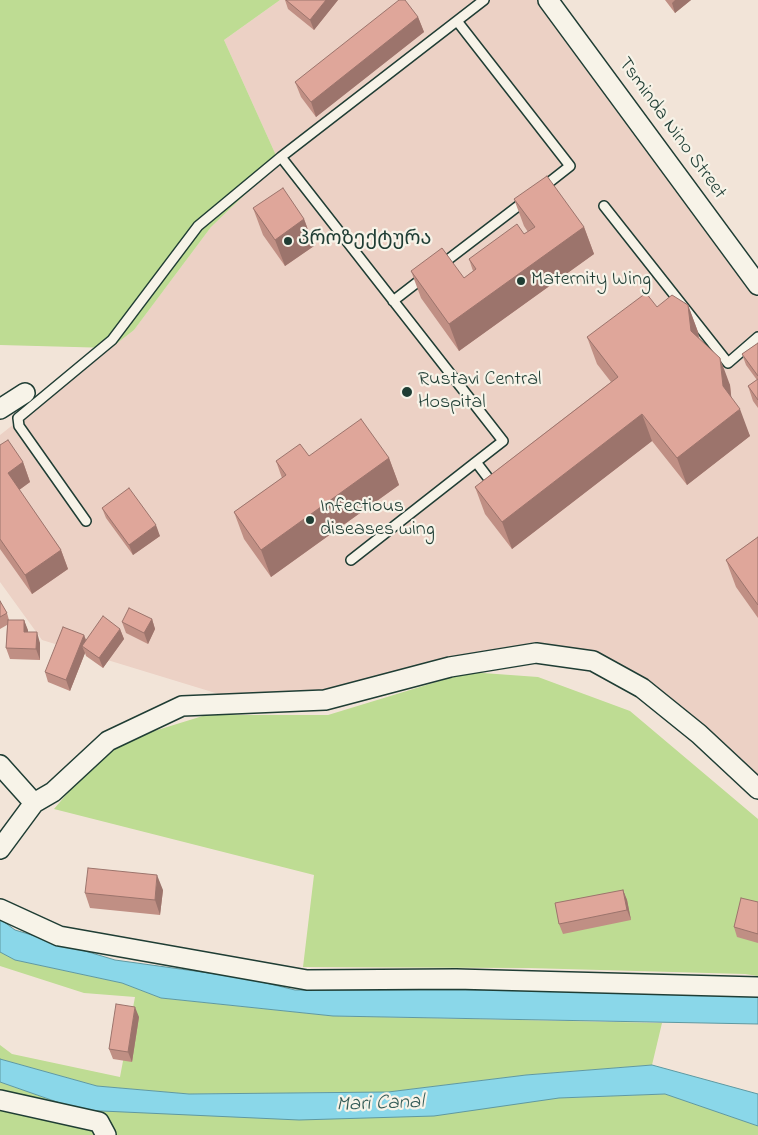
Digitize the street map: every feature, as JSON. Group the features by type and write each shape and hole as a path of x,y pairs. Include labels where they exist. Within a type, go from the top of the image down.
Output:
{"street":[{"name":"Tsminda Nino Street","path":"548,0 758,285"},
{"path":"0,409 25,393"},
{"path":"0,849 34,803 53,792 108,741 182,706 325,700 450,667 536,653 593,661 642,688 699,734 758,789"},
{"path":"0,766 34,803"},
{"path":"0,909 59,936 307,980 456,979 758,987"},
{"path":"0,1100 99,1122 106,1135"}],"lane":[{"path":"86,521 19,426 18,418 112,340 198,226 281,157 484,0"},
{"path":"394,301 570,166 457,21"},
{"path":"281,157 503,441 351,560"},
{"path":"604,206 728,363 758,337"},
{"path":"476,462 501,496"}],"shaded area":[{"name":"Rustavi Central Hospital","path":"280,0 540,0 758,297 758,781 594,654 324,694 222,695 42,640 0,582 0,435 134,330 211,227 279,162 224,40"}],"green space":[{"path":"0,0 280,0 224,40 279,162 211,227 134,330 111,348 0,345"},
{"path":"469,672 538,677 630,711 758,819 758,976 745,974 528,968 303,967 314,875 54,809 82,776 125,740 206,715 328,715"},
{"path":"0,952 15,960 122,983 161,998 333,1016 662,1023 652,1065 526,1075 388,1092 189,1094 97,1086 0,1059 0,1045 12,1054 120,1077 135,997 84,993 0,966"},
{"path":"0,1082 80,1110 665,1094 758,1126 758,1135 0,1135"}],"water":[{"path":"0,919 15,930 115,960 245,978 295,990 614,990 748,995 758,997 758,1024 333,1016 161,998 122,983 15,960 0,952"},
{"name":"Mari Canal","path":"0,1059 97,1086 189,1094 388,1092 526,1075 652,1065 758,1094 758,1126 665,1094 559,1098 434,1116 299,1120 80,1110 0,1082"}],"building":[{"path":"286,0 326,0 310,20"},
{"path":"399,0 405,0 418,17 311,102 295,82"},
{"path":"547,176 584,227 449,324 411,271 442,248 464,278 476,269 469,259 517,224 524,234 535,227 514,199"},
{"path":"283,188 304,219 275,240 253,208"},
{"path":"646,293 657,307 672,295 688,305 691,331 720,358 723,386 740,409 677,458 642,414 502,522 475,487 618,377 587,337"},
{"path":"758,343 758,376 742,354"},
{"path":"758,379 758,400 748,386"},
{"path":"361,419 389,458 261,550 234,512 286,475 276,461 300,444 309,456"},
{"path":"8,440 23,462 8,473 61,550 25,575 0,539 0,445"},
{"path":"129,488 156,525 129,545 102,508"},
{"path":"758,537 758,605 726,560"},
{"path":"0,601 7,613 0,617"},
{"path":"129,608 152,619 144,633 122,622"},
{"path":"103,616 120,629 99,658 82,646"},
{"path":"8,620 24,620 24,632 37,632 36,649 6,648"},
{"path":"63,627 84,635 66,680 45,672"},
{"path":"88,868 157,875 155,900 85,893"},
{"path":"623,890 627,910 559,924 555,903"},
{"path":"741,898 758,902 758,934 734,927"},
{"path":"116,1004 135,1007 128,1052 109,1049"}],"place":[{"name":"პროზექტურა","path":"288,241"},
{"name":"Maternity Wing","path":"521,281"},
{"name":"Rustavi Central Hospital","path":"407,392"},
{"name":"Infectious diseases wing","path":"310,520"}]}
